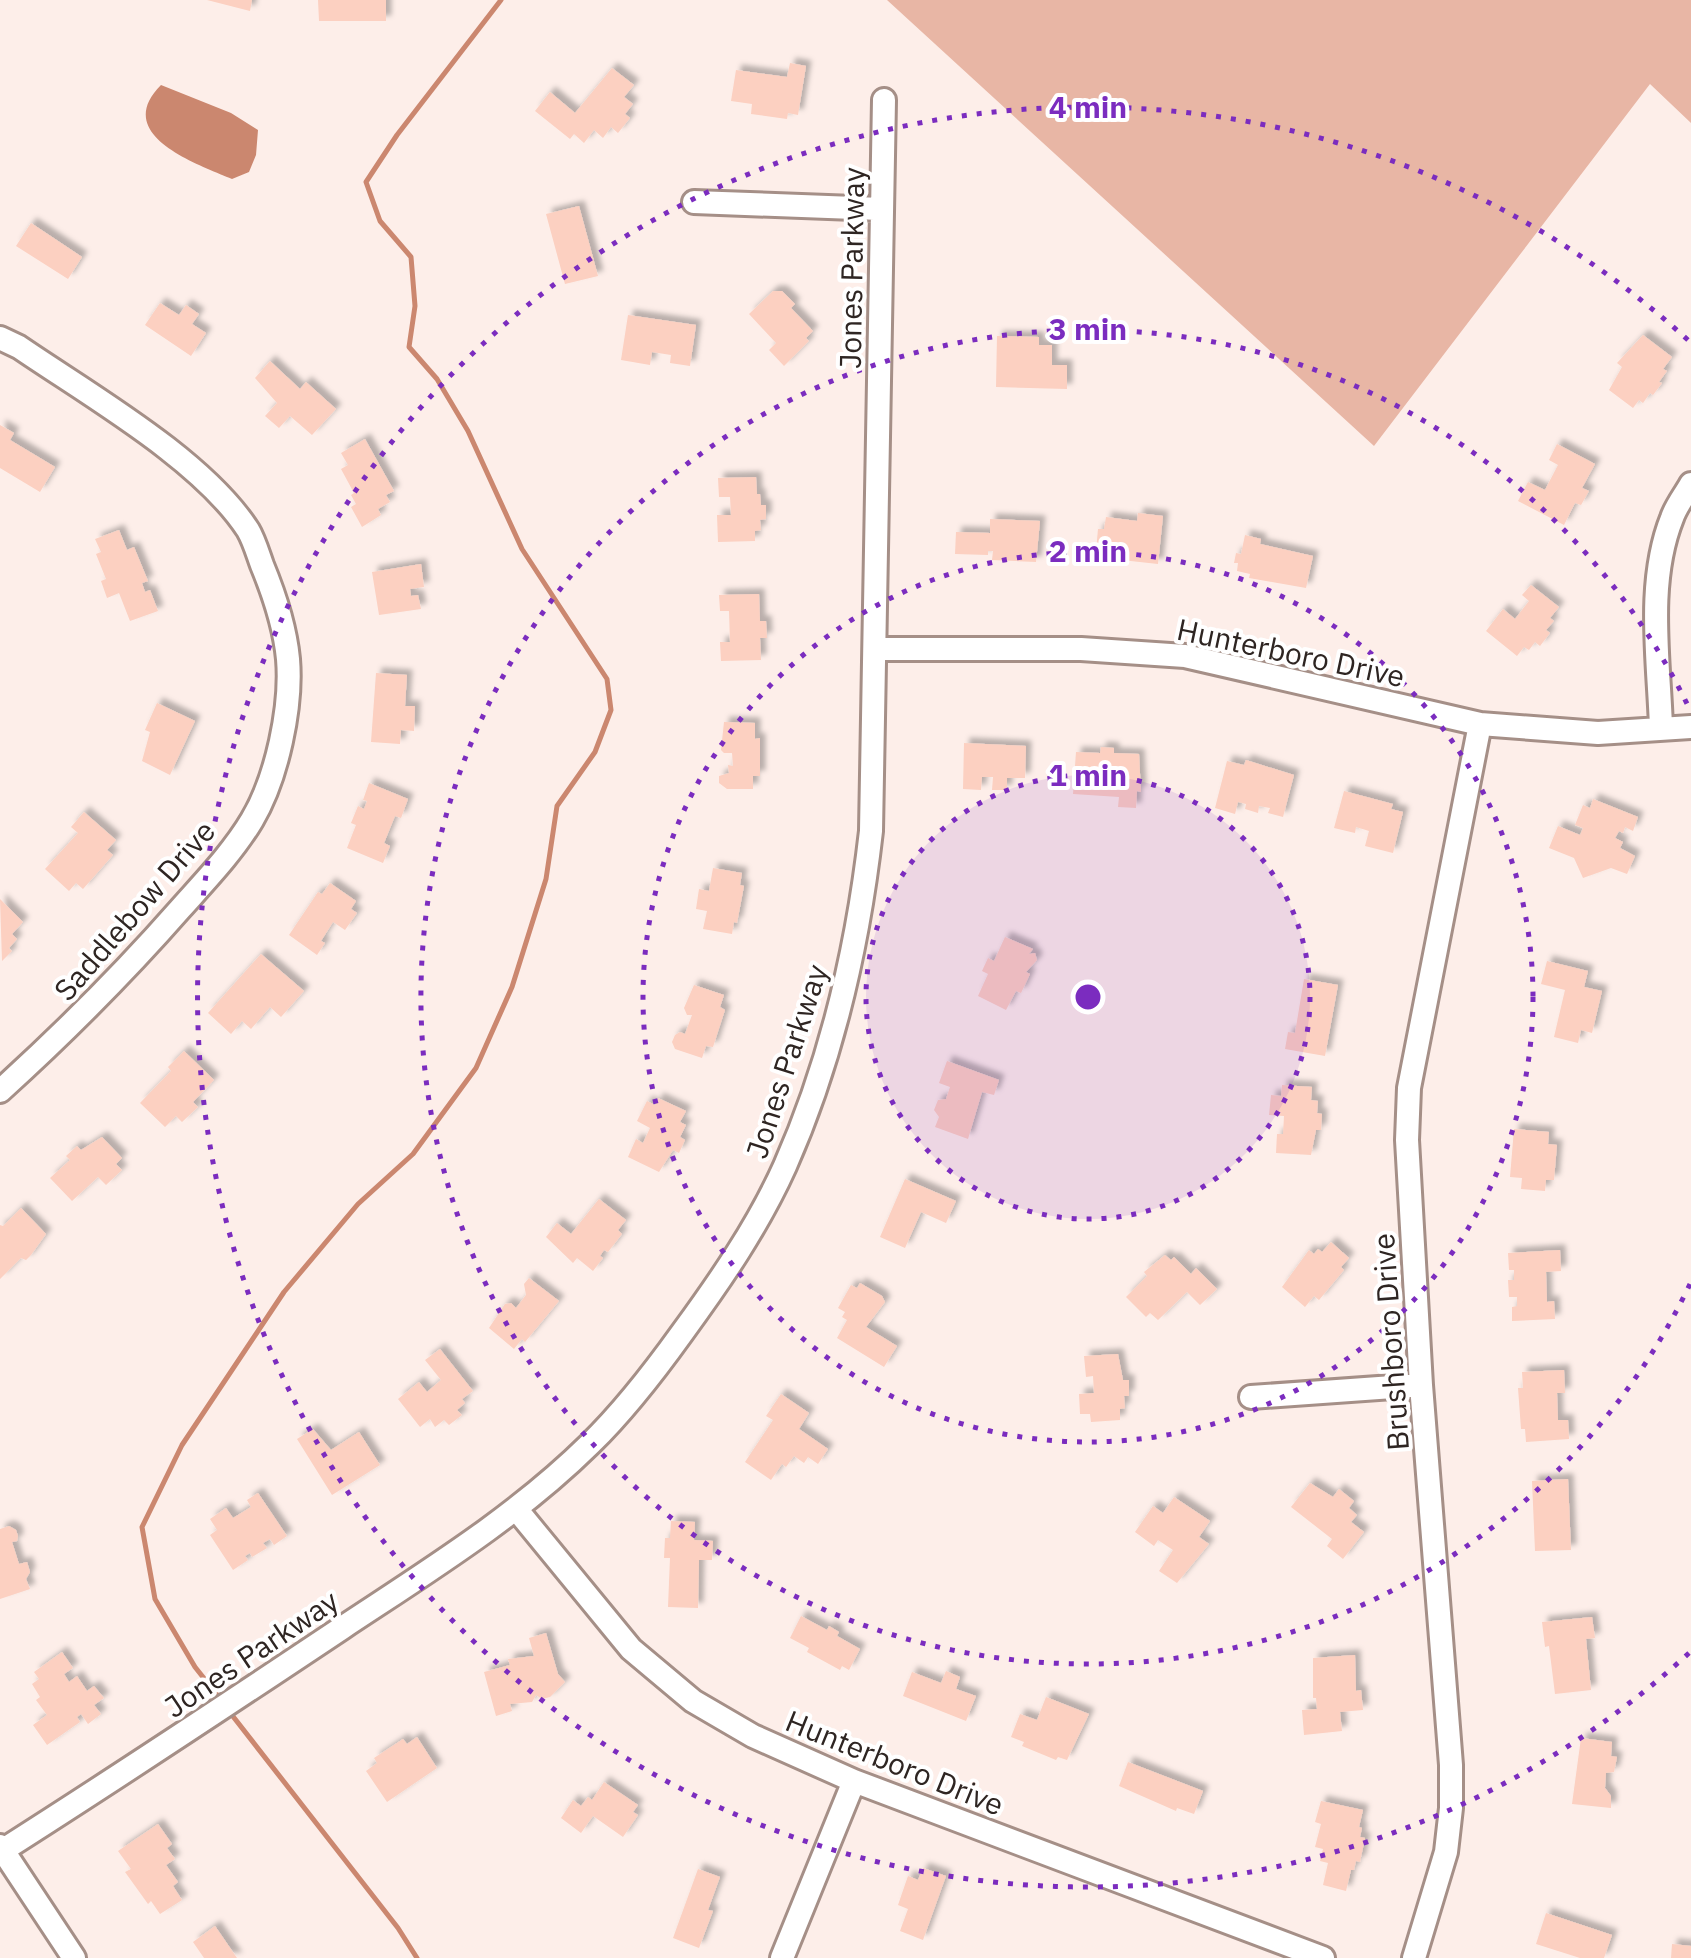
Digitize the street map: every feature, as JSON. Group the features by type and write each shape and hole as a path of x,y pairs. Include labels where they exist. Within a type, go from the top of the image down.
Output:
{"street":[{"name":"Jones Parkway","path":"1,1850 185,1734 517,1510 592,1443 653,1372 710,1296 784,1168 832,1032 861,918 870,831 884,100"},
{"path":"694,202 881,209"},
{"name":"Saddlebow Drive","path":"0,338 122,416 198,472 248,530 275,597 288,660 282,733 270,779 252,820 210,875 98,998 0,1090"},
{"path":"1661,728 1657,599 1660,564 1672,517 1691,484"},
{"name":"Hunterboro Drive","path":"875,649 1081,649 1185,656 1480,724 1598,733 1691,728"},
{"name":"Brushboro Drive","path":"1414,1958 1446,1852 1451,1765 1421,1385 1407,1140 1409,1088 1480,724"},
{"path":"1252,1397 1421,1385"},
{"name":"Hunterboro Drive","path":"517,1510 631,1649 693,1701 753,1736 854,1780 1323,1958"},
{"path":"782,1958 854,1780"},
{"path":"1,1850 74,1958"}],"shaded area":[{"path":"887,0 1691,0 1691,123 1650,84 1374,446"},
{"path":"161,85 231,113 258,130 256,155 249,172 232,179 181,156 152,133 146,119 148,103"}],"building":[{"path":"207,0 252,0 250,11"},
{"path":"318,0 386,0 386,21 319,21"},
{"path":"790,63 806,66 798,115 788,113 787,119 751,114 752,104 731,101 736,70 787,77"},
{"path":"612,68 634,85 624,97 633,104 625,114 630,118 618,133 611,127 603,138 594,130 584,143 574,134 570,139 535,111 550,92 575,113"},
{"path":"579,206 598,276 565,284 546,214"},
{"path":"31,223 82,257 68,279 16,246"},
{"path":"773,291 782,291 795,304 791,308 813,331 806,338 809,341 784,366 769,350 776,343 749,314"},
{"path":"160,303 179,315 186,305 199,314 192,324 206,333 191,356 145,325"},
{"path":"628,315 696,325 690,366 670,363 671,355 652,352 650,365 621,360"},
{"path":"1643,335 1672,357 1653,395 1650,393 1643,403 1639,400 1633,408 1609,390 1622,367 1617,363"},
{"path":"997,336 1039,337 1039,345 1052,345 1052,365 1067,365 1067,389 996,387"},
{"path":"270,361 300,389 306,382 336,409 312,435 290,416 279,428 265,416 277,403 255,378"},
{"path":"0,425 14,433 10,440 55,467 40,492 0,468"},
{"path":"365,439 394,491 386,495 390,502 378,509 381,515 362,527 351,507 356,504 351,495 354,493 341,469 348,465 341,453"},
{"path":"1557,444 1595,464 1582,488 1589,491 1581,505 1575,503 1564,525 1518,501 1528,482 1545,490 1558,465 1549,460"},
{"path":"756,477 757,494 761,505 766,505 766,519 760,520 761,530 755,531 755,541 718,542 717,515 731,515 730,497 719,497 718,478"},
{"path":"1138,513 1163,516 1158,564 1103,558 1104,552 1096,551 1098,529 1104,529 1106,517 1137,521"},
{"path":"990,519 1040,521 1036,562 992,560 993,551 988,551 988,555 955,554 956,532 990,533"},
{"path":"119,530 127,550 134,547 148,581 142,583 145,592 150,590 158,611 130,621 119,593 107,598 101,581 106,579 96,554 101,552 95,539"},
{"path":"1245,535 1261,539 1260,544 1313,556 1306,588 1249,578 1250,574 1237,571 1236,553 1241,554"},
{"path":"421,564 424,587 410,589 411,596 418,595 421,609 379,615 372,572"},
{"path":"1531,585 1559,607 1550,618 1554,621 1546,630 1550,633 1540,646 1535,642 1517,656 1486,631 1503,609 1515,619 1529,601 1522,595"},
{"path":"759,594 760,621 766,621 767,638 760,638 761,660 721,661 720,642 730,642 729,611 720,611 719,595"},
{"path":"376,673 407,675 405,706 415,706 414,731 401,730 400,744 371,742"},
{"path":"157,703 195,721 170,775 142,761 150,732 145,730"},
{"path":"724,722 755,723 755,739 760,738 760,776 753,776 753,789 727,789 719,783 719,776 729,773 728,765 733,766 732,753 721,750"},
{"path":"964,743 1026,746 1025,778 1007,778 1007,790 992,790 993,777 982,777 981,790 963,789"},
{"path":"1101,747 1114,748 1114,753 1139,754 1141,792 1137,791 1136,808 1118,807 1119,797 1073,794 1076,752 1100,753"},
{"path":"1246,760 1294,775 1283,817 1268,813 1270,808 1259,806 1258,813 1245,809 1246,804 1238,802 1235,814 1215,808 1227,761 1244,765"},
{"path":"369,783 408,799 401,818 395,816 384,843 390,846 383,863 347,848 356,825 351,823 358,806 364,809"},
{"path":"1344,791 1393,804 1391,809 1403,812 1393,853 1365,846 1369,831 1356,827 1355,833 1334,828"},
{"path":"1593,799 1638,817 1633,831 1625,827 1615,838 1623,842 1620,848 1635,856 1627,874 1611,868 1583,878 1574,858 1549,848 1558,826 1580,835 1583,828 1575,825 1583,805 1590,808"},
{"path":"84,812 116,840 107,850 113,855 83,889 76,883 69,891 45,869 78,833 71,827"},
{"path":"713,868 742,873 740,885 744,886 732,934 703,929 707,911 696,909 699,889 709,891"},
{"path":"330,883 356,901 351,909 357,913 345,930 333,922 317,955 289,935 318,892 322,894"},
{"path":"0,899 23,922 12,934 17,939 9,948 12,951 2,961"},
{"path":"1005,937 1033,949 1029,954 1035,953 1037,960 1026,972 1030,974 1021,993 1016,991 1006,1010 978,996 988,974 982,971 988,958 994,961"},
{"path":"261,954 304,991 281,1017 270,1007 251,1029 242,1021 231,1034 208,1013"},
{"path":"1547,961 1588,971 1584,987 1602,991 1592,1033 1581,1030 1578,1043 1554,1037 1565,990 1541,984"},
{"path":"1304,979 1338,985 1325,1056 1285,1049 1288,1032 1295,1033"},
{"path":"694,985 724,995 720,1007 725,1010 713,1047 706,1046 702,1058 675,1049 672,1042 675,1035 685,1034 692,1015 687,1015 684,1008"},
{"path":"184,1051 214,1080 193,1102 198,1107 182,1122 176,1116 165,1127 140,1103"},
{"path":"947,1061 999,1080 994,1095 982,1092 968,1139 935,1127 939,1117 934,1110 938,1100 946,1099 950,1087 939,1083"},
{"path":"1282,1085 1312,1087 1311,1100 1318,1101 1321,1130 1316,1130 1311,1155 1276,1153 1277,1134 1283,1134 1284,1116 1269,1115 1271,1095 1281,1096"},
{"path":"658,1098 686,1111 680,1122 686,1125 680,1137 685,1140 679,1153 673,1150 659,1172 628,1157 636,1139 643,1143 650,1128 637,1121 647,1101 655,1105"},
{"path":"1514,1129 1549,1132 1548,1144 1557,1145 1554,1180 1546,1180 1545,1191 1521,1189 1522,1178 1510,1177"},
{"path":"102,1137 122,1158 116,1164 122,1170 106,1185 98,1177 72,1201 50,1178 70,1160 66,1156 77,1146 81,1150"},
{"path":"905,1179 956,1201 946,1223 921,1212 905,1248 880,1237"},
{"path":"599,1199 626,1220 618,1230 622,1234 608,1252 604,1250 593,1271 577,1258 573,1263 546,1237 557,1223 571,1234"},
{"path":"21,1208 46,1234 26,1260 21,1258 0,1279 0,1225"},
{"path":"1331,1242 1349,1258 1319,1300 1314,1296 1305,1307 1282,1287 1309,1250 1314,1254 1318,1249 1322,1252"},
{"path":"1560,1250 1561,1271 1546,1272 1547,1302 1554,1301 1555,1319 1512,1321 1517,1297 1509,1297 1508,1280 1514,1280 1514,1270 1509,1270 1508,1253"},
{"path":"1165,1255 1171,1260 1174,1257 1191,1274 1196,1268 1217,1289 1200,1305 1187,1292 1158,1320 1150,1313 1146,1317 1126,1297 1147,1276 1144,1272"},
{"path":"529,1278 559,1301 525,1342 522,1339 514,1349 489,1328 505,1304 516,1308 526,1295 524,1284"},
{"path":"860,1283 885,1302 866,1327 897,1346 884,1367 837,1338 847,1320 842,1317 845,1312 838,1308 851,1285 857,1288"},
{"path":"440,1349 473,1391 462,1399 465,1403 457,1410 462,1415 449,1425 444,1420 435,1427 430,1419 420,1427 398,1399 419,1382 427,1392 441,1380 425,1360"},
{"path":"1118,1354 1123,1380 1129,1380 1125,1408 1120,1409 1120,1420 1091,1422 1090,1414 1080,1414 1079,1394 1094,1393 1093,1376 1086,1377 1084,1356"},
{"path":"1564,1370 1565,1393 1557,1393 1558,1420 1568,1420 1569,1439 1526,1442 1525,1429 1521,1429 1518,1388 1523,1388 1522,1372"},
{"path":"781,1394 809,1413 799,1429 828,1449 818,1464 808,1457 804,1463 794,1456 786,1467 782,1464 771,1480 745,1462 773,1420 766,1416"},
{"path":"313,1429 331,1450 359,1432 380,1465 332,1495 297,1439"},
{"path":"1568,1479 1571,1550 1535,1551 1532,1481"},
{"path":"1310,1483 1333,1497 1339,1489 1354,1501 1349,1508 1357,1515 1351,1522 1364,1532 1343,1559 1327,1546 1332,1539 1291,1507"},
{"path":"258,1493 287,1536 274,1545 270,1539 263,1543 267,1548 252,1557 250,1553 245,1556 248,1560 233,1570 210,1535 217,1530 210,1519 226,1508 233,1518 251,1507 247,1500"},
{"path":"1174,1497 1210,1521 1199,1537 1209,1544 1177,1583 1159,1571 1173,1550 1158,1540 1154,1546 1135,1532 1153,1506 1163,1513"},
{"path":"671,1521 695,1522 694,1540 713,1541 712,1560 699,1560 698,1608 668,1607 670,1558 664,1558"},
{"path":"9,1526 18,1536 12,1542 19,1564 27,1562 30,1589 0,1599 0,1529"},
{"path":"801,1616 827,1630 829,1626 839,1632 837,1636 860,1649 849,1670 842,1666 840,1670 790,1638"},
{"path":"1592,1617 1595,1638 1586,1639 1591,1690 1555,1694 1542,1622"},
{"path":"546,1633 558,1674 565,1682 550,1697 542,1699 536,1695 532,1702 510,1704 512,1711 496,1716 484,1672 510,1665 508,1659 534,1656 529,1638"},
{"path":"62,1652 73,1668 64,1674 69,1682 77,1676 87,1691 94,1686 104,1698 94,1705 101,1714 88,1724 81,1714 77,1717 80,1722 47,1745 33,1725 47,1715 36,1700 40,1697 32,1684 39,1679 34,1672"},
{"path":"1355,1655 1356,1691 1361,1690 1363,1710 1340,1712 1342,1731 1304,1735 1302,1710 1317,1709 1313,1698 1313,1658"},
{"path":"946,1671 960,1677 956,1689 976,1696 966,1721 903,1696 912,1672 941,1683"},
{"path":"1046,1697 1089,1714 1067,1760 1056,1760 1022,1746 1024,1742 1011,1737 1020,1714 1037,1720"},
{"path":"417,1737 437,1768 387,1802 366,1771 377,1763 374,1758 403,1739 407,1744"},
{"path":"1581,1738 1612,1742 1611,1756 1617,1757 1614,1772 1606,1773 1605,1788 1611,1796 1611,1808 1572,1804"},
{"path":"1128,1762 1203,1791 1194,1814 1177,1808 1176,1811 1119,1786"},
{"path":"604,1782 638,1805 633,1812 638,1815 623,1837 593,1816 581,1833 561,1818 573,1800 581,1806 588,1797 592,1800"},
{"path":"1321,1801 1363,1810 1359,1827 1360,1837 1365,1838 1360,1862 1356,1861 1351,1870 1346,1891 1323,1885 1328,1863 1320,1861 1323,1849 1315,1847 1321,1824 1315,1822"},
{"path":"158,1824 172,1844 167,1848 175,1859 166,1865 178,1882 173,1886 182,1900 160,1914 125,1872 131,1869 118,1851"},
{"path":"923,1868 946,1876 923,1940 900,1931 908,1909 898,1905 908,1876 918,1880"},
{"path":"698,1869 720,1877 699,1948 673,1938"},
{"path":"1546,1913 1612,1935 1604,1958 1580,1958 1536,1944"},
{"path":"215,1926 237,1958 204,1958 193,1942"},
{"path":"1672,1944 1691,1946 1691,1958 1671,1958"}],"waterway":[{"path":"222,1701 195,1667 155,1599 142,1527 182,1445 284,1292 358,1204 413,1154 476,1068 512,987 546,879 557,806 595,752 611,710 607,679 522,549 468,431 437,379 409,347 415,306 411,257 380,221 366,182 397,135 501,0"},
{"path":"228,1710 398,1928 417,1958"}]}
